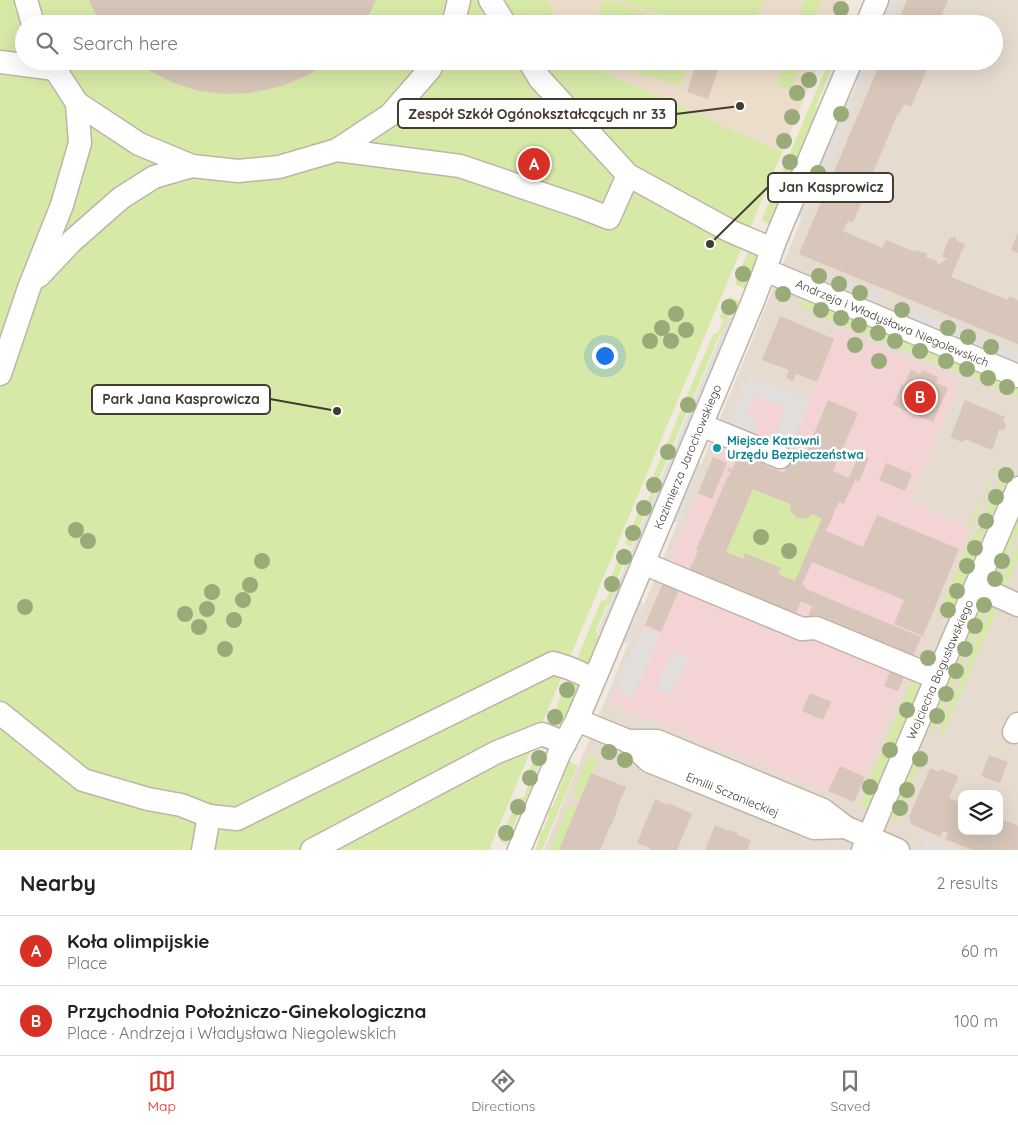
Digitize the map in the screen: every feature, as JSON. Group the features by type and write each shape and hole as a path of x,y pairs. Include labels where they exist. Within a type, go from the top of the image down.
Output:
{"street":[{"path":"26,0 30,15"},
{"path":"455,15 459,0"},
{"path":"490,0 499,15"},
{"path":"871,15 877,0"},
{"path":"0,62 15,63"},
{"path":"56,70 77,103 139,144 192,166 238,170 279,167 337,150 390,115 429,70"},
{"name":"Andrzeja i Władysława Niegolewskich","path":"534,70 540,79 628,175 730,231 769,260 1018,376"},
{"name":"Kazimierza Jarochowskiego","path":"519,850 559,754 577,720 847,70"},
{"path":"0,374 29,288 62,205 80,143 77,103"},
{"path":"337,150 460,166 609,218 628,175"},
{"path":"29,288 72,241 122,198 154,178 192,166"},
{"path":"701,424 780,457"},
{"name":"Wojciecha Bogusławskiego","path":"866,844 1018,488"},
{"path":"643,563 802,629 816,628 937,678"},
{"path":"976,586 1018,605"},
{"path":"0,713 84,780 148,799 181,805 209,816 236,819 553,662 594,679"},
{"name":"Emilii Sczanieckiej","path":"577,720 628,741 649,761 814,828 845,827 866,844 898,850"},
{"path":"312,850 497,752 542,734 565,743"},
{"path":"203,850 209,816"}],"shaded area":[{"path":"547,0 846,0 840,15 554,15"},
{"path":"884,0 900,0 893,15 878,15"},
{"path":"891,0 1018,0 1018,850 544,850 862,70 1003,70 1003,15 885,15"},
{"path":"600,70 816,70 782,152"},
{"path":"833,70 840,70 780,213 777,204"},
{"path":"855,70 870,70 862,89 852,77"},
{"path":"846,92 855,104 805,223 796,211"},
{"path":"831,274 885,296 869,306 814,283"},
{"path":"905,305 1018,352 1018,365 889,314"},
{"path":"736,316 601,639 598,631 728,318"},
{"path":"838,330 960,381 909,502 968,528 854,802 610,703 748,375 810,398"},
{"path":"748,375 810,398 789,454 770,446 785,408 755,396 747,415 760,421 752,439 726,428"},
{"path":"698,456 702,468 680,520 669,525"},
{"path":"640,596 644,607 629,642 618,646"},
{"path":"642,627 660,635 633,698 615,690"},
{"path":"672,651 689,658 670,696 656,689"},
{"path":"640,721 845,806 842,813 637,728"},
{"path":"922,837 950,848 954,850 922,850"}],"green space":[{"path":"0,0 547,0 554,15 15,15 15,70 600,70 782,152 489,850 0,850"},
{"path":"603,0 608,0 654,15 598,15"},
{"path":"617,0 763,0 758,15 663,15"},
{"path":"804,0 821,0 816,15 800,15"},
{"path":"632,70 686,70 681,86"},
{"path":"782,70 798,70 792,91 777,86"},
{"path":"825,70 831,70 816,106 818,107 773,226 762,219"},
{"path":"750,247 760,256 746,289 735,283"},
{"path":"730,297 740,301 735,314 728,317 720,334 655,488 657,489 631,547 625,544 642,502 647,502 652,491 649,486 713,334 718,333 723,321 720,317"},
{"path":"804,300 1012,386 1018,389 1018,396 801,307"},
{"path":"996,465 998,466 971,528 968,528"},
{"path":"1004,470 1009,472 952,609 945,616 937,618 971,537 976,535"},
{"path":"753,489 790,504 791,512 797,518 806,519 812,514 822,518 795,581 778,574 780,568 745,553 743,559 726,552"},
{"path":"1018,518 1018,531 994,587 990,585"},
{"path":"1018,543 1018,559 1004,592 999,589"},
{"path":"623,548 629,550 609,605 607,605 596,630 599,639 586,668 576,661 601,601 606,600 611,589 608,584"},
{"path":"986,595 990,597 934,729 930,727"},
{"path":"994,599 1000,603 943,734 939,732"},
{"path":"914,675 918,681 917,692 869,807 860,804"},
{"path":"568,678 581,680 559,735 547,730"},
{"path":"542,750 550,754 546,763 538,767 531,783 533,784 506,844 500,841 518,798 524,797 528,786 525,780 537,752"},
{"path":"589,755 598,759 580,800 574,797 573,793"},
{"path":"917,755 922,757 897,820 891,818"},
{"path":"565,760 578,765 542,850 535,850 540,838 538,837 541,829 543,830 549,816 547,815 559,792"},
{"path":"570,804 577,807 559,850 549,850 568,806"}],"building":[{"path":"89,0 376,0 369,15 96,15"},
{"path":"907,0 948,0 942,15 901,15"},
{"path":"149,70 316,70 282,86 251,93 225,94 199,91 174,83"},
{"path":"694,70 718,70 708,99 687,92"},
{"path":"877,70 927,70 911,107 904,104 898,113 853,223 848,221 843,231 882,248 886,240 915,252 916,250 927,254 926,257 937,261 938,265 947,259 942,256 949,239 955,236 957,241 965,244 951,277 1008,300 1009,296 1018,300 1018,344 799,254"},
{"path":"1018,232 1018,253 1011,250"},
{"path":"780,316 834,339 817,382 796,374 793,381 786,378 789,370 762,360"},
{"path":"911,370 920,374 922,370 938,377 936,383 948,388 933,422 893,405 902,384 904,385"},
{"path":"828,400 858,413 833,471 849,478 859,455 869,458 859,482 855,480 844,504 839,502 826,531 863,547 877,515 959,549 923,636 894,624 904,600 812,562 802,585 806,589 921,637 911,661 808,617 812,606 801,601 794,618 688,573 698,551 696,550 731,472 727,471 729,468 732,470 739,454 749,458 750,455 767,462 765,465 784,473 794,453 804,458","holes":["753,489 790,504 791,512 797,518 806,519 812,514 822,518 795,581 778,574 781,568 745,553 743,559 726,552"]},
{"path":"965,400 1005,417 1003,421 1006,426 1005,429 999,430 992,450 965,439 962,442 952,438 951,436"},
{"path":"713,457 727,463 712,499 698,493"},
{"path":"886,463 912,474 905,491 879,480"},
{"path":"665,578 681,585 661,632 645,625"},
{"path":"893,665 907,670 898,691 884,686"},
{"path":"810,693 831,702 823,720 802,711"},
{"path":"989,755 1008,762 1000,783 981,776"},
{"path":"840,766 865,777 854,802 828,791"},
{"path":"930,768 939,772 940,769 958,776 949,798 958,801 958,835 1003,835 1003,820 1018,826 1018,850 973,850 945,839 948,833 943,831 940,837 913,825 909,817"},
{"path":"591,773 626,787 612,824 600,850 559,850"},
{"path":"655,799 668,805 669,803 692,814 677,850 649,850 650,848 637,843"},
{"path":"715,825 751,840 747,850 705,850"}],"place":[{"name":"Zespół Szkół Ogónokształcących nr 33","path":"740,106"},
{"name":"Koła olimpijskie","path":"534,164"},
{"name":"Jan Kasprowicz","path":"710,244"},
{"name":"Przychodnia Położniczo-Ginekologiczna","path":"920,397"},
{"name":"Park Jana Kasprowicza","path":"337,411"},
{"name":"Miejsce Katowni Urzędu Bezpieczeństwa","path":"717,448"}]}
